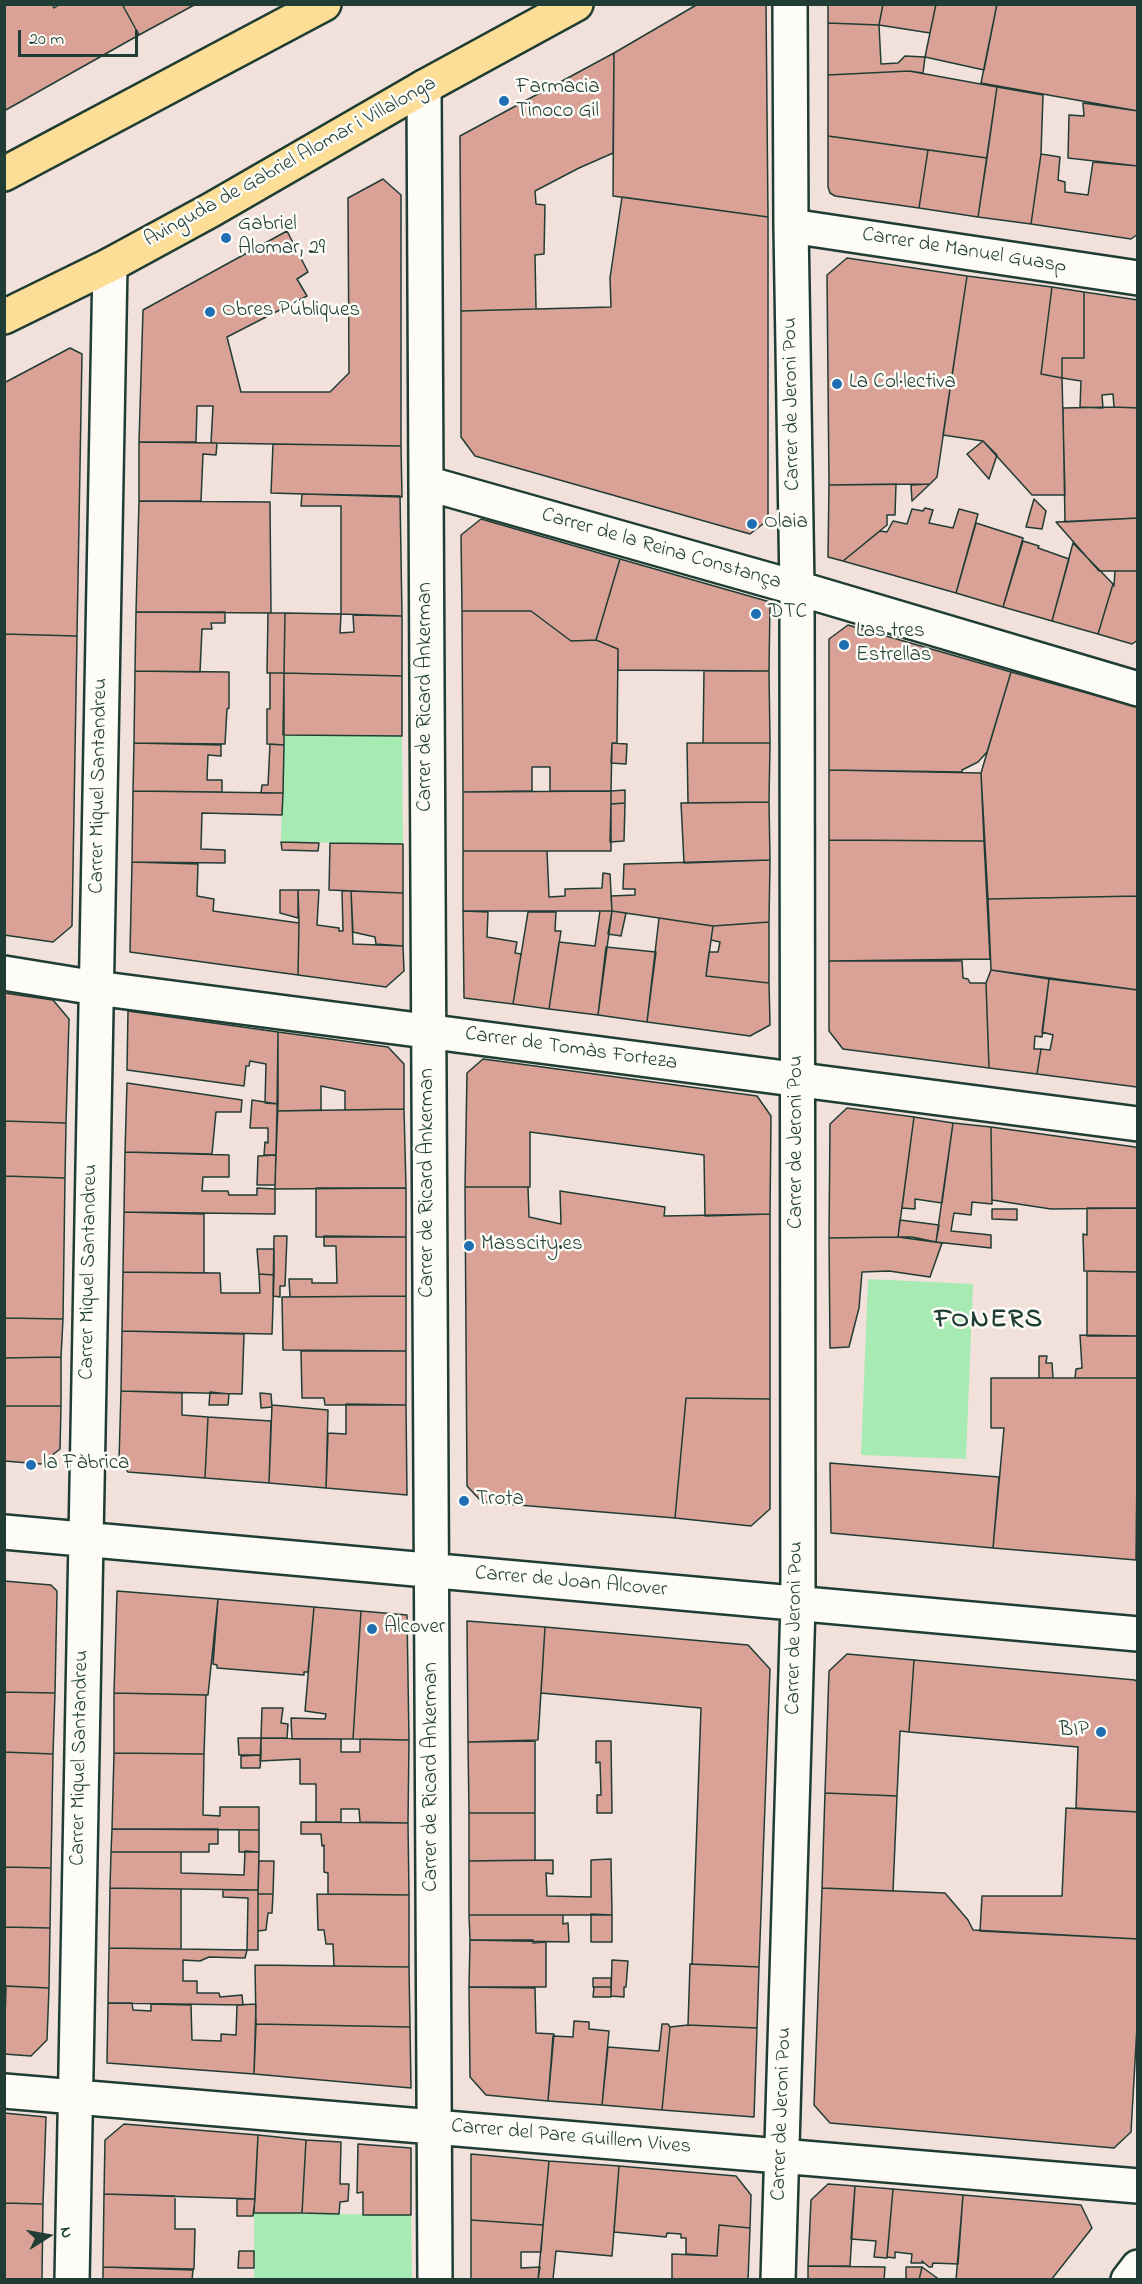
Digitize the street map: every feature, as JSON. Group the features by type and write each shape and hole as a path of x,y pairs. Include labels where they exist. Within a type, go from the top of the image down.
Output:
{"main road":[{"path":"4,174 324,4"},
{"name":"Avinguda de Gabriel Alomar i Villalonga","path":"4,317 110,265 211,210 424,87 576,4"}],"street":[{"name":"Carrer de Jeroni Pou","path":"778,2280 798,1604 796,588 790,226 790,4"},
{"name":"Carrer de Ricard Ankerman","path":"424,87 435,2280"},
{"name":"Carrer de Manuel Guasp","path":"790,226 1137,278"},
{"name":"Carrer Miquel Santandreu","path":"72,2280 110,265"},
{"name":"Carrer de la Reina Constança","path":"426,483 1137,688"},
{"name":"Carrer de Tomàs Forteza","path":"4,973 96,988 1137,1124"},
{"name":"Carrer de Joan Alcover","path":"4,1532 1137,1634"},
{"name":"Carrer del Pare Guillem Vives","path":"4,2091 1137,2186"},
{"path":"1128,2280 1137,2267"}],"green space":[{"path":"283,735 402,736 403,844 281,842"},
{"path":"868,1279 973,1284 966,1459 861,1455"},
{"path":"254,2213 411,2215 412,2279 254,2280"}],"building":[{"path":"4,4 52,4 54,8 60,4 122,4 139,35 4,111"},
{"path":"122,4 196,4 139,35"},
{"path":"698,4 766,4 768,217 613,196 614,53"},
{"path":"828,4 883,4 879,25 828,23"},
{"path":"883,4 936,4 930,33 879,25"},
{"path":"936,4 997,4 984,70 925,57"},
{"path":"997,4 1138,4 1138,111 981,83"},
{"path":"828,23 879,25 881,64 898,63 905,56 925,57 923,73 909,71 828,75"},
{"path":"614,53 613,153 535,191 536,204 545,205 544,254 535,255 536,309 461,311 460,136"},
{"path":"909,71 997,87 987,158 828,136 828,75"},
{"path":"997,87 1043,95 1041,154 1031,224 978,217"},
{"path":"1083,103 1138,111 1138,166 1068,158 1069,115 1084,116"},
{"path":"828,136 928,150 919,208 835,196 830,193"},
{"path":"928,150 987,158 978,217 919,208"},
{"path":"1041,154 1060,157 1058,180 1065,182 1065,192 1088,195 1093,162 1138,166 1138,234 1131,239 1031,224"},
{"name":"Obres Públiques","path":"383,179 401,195 401,446 211,443 213,406 197,406 196,442 139,442 143,310 287,231 308,272 297,279 307,296 227,337 241,392 330,392 349,373 348,198"},
{"path":"622,197 768,217 768,520 750,534 475,456 461,437 461,311 611,307 610,278"},
{"path":"847,258 967,276 937,477 930,484 829,485 827,275"},
{"path":"967,276 1052,287 1041,374 1062,378 1065,495 1032,495 983,441 943,435"},
{"path":"1052,287 1084,292 1084,358 1062,358 1062,378 1041,374"},
{"path":"1084,292 1138,300 1138,408 1114,407 1113,394 1102,395 1103,408 1080,407 1081,381 1062,378 1062,358 1084,358"},
{"path":"70,348 82,354 77,636 4,634 4,383"},
{"path":"1063,408 1138,408 1138,518 1065,522"},
{"path":"983,441 997,455 989,479 967,454"},
{"path":"139,442 217,443 216,455 203,454 201,501 139,501"},
{"path":"273,444 401,446 402,497 271,493"},
{"path":"896,484 895,515 887,515 887,525 843,561 828,557 829,485"},
{"path":"930,484 912,501 911,485"},
{"path":"302,494 400,496 402,616 341,614 341,506 301,506"},
{"path":"1034,499 1046,511 1042,529 1026,527"},
{"path":"139,501 270,502 271,613 136,612"},
{"path":"925,508 933,510 929,523 953,528 959,509 978,514 956,593 843,561 880,531 887,532 893,521 907,524 912,509 923,511"},
{"path":"1138,518 1138,571 1099,571 1056,522"},
{"path":"481,519 620,559 596,640 571,641 531,611 462,611 461,535"},
{"path":"976,523 1023,538 1003,607 956,593"},
{"path":"1023,541 1069,559 1052,621 1003,607"},
{"path":"1073,543 1113,584 1098,634 1052,621"},
{"path":"620,559 770,602 769,671 618,670 618,649 596,640"},
{"path":"1115,571 1138,571 1138,640 1132,644 1098,634 1113,584 1114,586"},
{"path":"462,611 531,611 571,641 596,640 618,649 617,743 612,743 611,791 550,791 550,767 532,767 532,791 463,792"},
{"path":"136,612 225,612 225,623 211,623 212,629 202,629 200,672 135,671"},
{"path":"268,613 285,613 284,673 267,673"},
{"path":"285,613 341,614 340,633 354,632 353,615 402,616 402,676 284,673"},
{"path":"848,625 1011,672 987,752 978,762 962,772 829,770 829,639"},
{"path":"4,634 77,636 72,926 53,942 4,935"},
{"path":"135,671 229,672 229,708 227,709 225,744 134,743"},
{"path":"704,671 769,671 770,743 703,743"},
{"path":"1011,672 1138,707 1138,896 988,899 981,773"},
{"path":"270,673 284,673 284,745 267,744"},
{"path":"284,673 402,676 402,736 283,735"},
{"path":"134,743 221,745 221,756 208,755 207,780 222,780 222,792 133,791"},
{"path":"612,743 627,744 626,764 611,763"},
{"path":"687,743 770,743 769,802 688,803"},
{"path":"270,744 284,745 283,793 261,793 262,785 268,785"},
{"path":"829,770 981,773 984,841 829,840"},
{"path":"625,790 625,803 611,804 611,791"},
{"path":"133,791 283,793 282,815 202,813 201,849 225,850 225,863 132,862"},
{"path":"611,791 611,851 463,851 463,792"},
{"path":"769,802 770,860 684,863 681,803"},
{"path":"625,803 624,841 610,842 611,804"},
{"path":"829,840 984,841 990,959 829,961"},
{"path":"281,842 319,843 318,851 282,850"},
{"path":"330,843 403,844 403,893 329,890"},
{"path":"463,851 547,851 549,897 565,896 565,889 602,888 603,873 610,874 612,911 463,911"},
{"path":"770,860 769,922 713,926 612,911 611,896 635,895 635,889 623,889 624,864"},
{"path":"132,862 198,864 197,896 214,899 213,911 299,923 298,975 130,952"},
{"path":"280,890 298,890 298,918 280,913"},
{"path":"298,890 319,890 317,925 339,928 339,931 343,931 342,891 351,891 353,944 403,946 404,971 386,987 298,975"},
{"path":"351,891 403,893 403,946 376,944 375,937 353,932"},
{"path":"1138,896 1138,990 991,970 988,899"},
{"path":"463,911 488,912 487,937 517,942 515,953 521,954 513,1004 464,998"},
{"path":"600,911 612,911 598,1015 549,1009 559,942 595,946"},
{"path":"612,911 626,913 621,936 608,934"},
{"path":"528,912 556,912 555,931 561,931 549,1009 513,1004"},
{"path":"659,918 713,926 706,976 769,983 770,1025 750,1036 647,1022"},
{"path":"769,922 769,983 706,976 709,952 718,952 720,942 711,940 713,926"},
{"path":"606,947 656,952 647,1022 598,1015"},
{"path":"829,961 962,961 963,978 968,979 970,983 986,983 989,1068 843,1049 829,1031"},
{"path":"991,970 1049,979 1042,1037 1035,1036 1034,1049 1041,1049 1037,1074 989,1068 986,983"},
{"path":"1049,979 1138,990 1137,1087 1037,1074 1041,1049 1050,1050 1053,1035 1042,1032"},
{"path":"4,993 53,1000 69,1019 66,1123 4,1121"},
{"path":"128,1011 278,1032 278,1104 265,1103 266,1064 250,1061 249,1066 246,1066 244,1086 127,1070"},
{"path":"278,1032 388,1047 404,1064 404,1109 345,1110 345,1091 321,1086 321,1110 277,1111"},
{"path":"483,1059 757,1096 771,1116 770,1214 705,1216 704,1155 530,1132 530,1187 465,1187 467,1073"},
{"path":"127,1083 242,1100 241,1112 216,1112 212,1154 125,1152"},
{"path":"252,1100 278,1104 276,1155 264,1155 265,1142 268,1143 268,1128 250,1128"},
{"path":"847,1108 914,1117 898,1237 829,1238 830,1124"},
{"path":"404,1109 406,1188 275,1189 277,1111"},
{"path":"914,1117 953,1123 942,1203 915,1199 915,1209 902,1208"},
{"path":"4,1121 66,1123 65,1178 4,1176"},
{"path":"953,1123 991,1127 992,1204 972,1202 971,1215 954,1213 951,1231 991,1235 991,1248 936,1242"},
{"path":"991,1127 1135,1147 1138,1149 1138,1208 1051,1209 992,1200"},
{"path":"125,1152 229,1155 229,1177 203,1177 202,1191 228,1191 229,1195 257,1195 257,1188 275,1189 275,1214 124,1212"},
{"path":"276,1155 275,1185 257,1185 258,1156"},
{"path":"4,1176 65,1178 63,1319 4,1318"},
{"path":"465,1187 528,1187 529,1217 561,1224 560,1191 665,1207 664,1216 770,1214 770,1399 686,1398 675,1518 482,1502 467,1486"},
{"path":"316,1188 406,1188 406,1237 316,1237"},
{"path":"1087,1208 1138,1208 1138,1272 1084,1271 1083,1234 1087,1235"},
{"path":"992,1209 1017,1209 1017,1220 992,1219"},
{"path":"124,1212 204,1214 204,1273 123,1272"},
{"path":"900,1220 939,1225 936,1242 912,1237 898,1237"},
{"path":"274,1236 287,1236 285,1286 280,1286 280,1297 273,1296"},
{"path":"324,1236 406,1237 406,1296 290,1297 289,1279 312,1279 312,1283 337,1283 336,1246 324,1246"},
{"path":"898,1237 942,1243 930,1277 889,1271 862,1272 859,1308 849,1347 830,1348 829,1238"},
{"path":"257,1249 274,1249 274,1275 259,1274"},
{"path":"1087,1271 1138,1272 1138,1336 1087,1336"},
{"path":"123,1272 220,1273 221,1293 260,1293 259,1274 274,1275 272,1334 122,1331"},
{"path":"406,1296 406,1351 283,1350 282,1297"},
{"path":"4,1318 63,1319 61,1357 4,1358"},
{"path":"122,1331 244,1334 242,1394 121,1391"},
{"path":"1080,1335 1138,1336 1138,1378 1075,1378 1076,1369 1082,1368"},
{"path":"301,1351 406,1351 406,1405 325,1405 324,1398 302,1398"},
{"path":"1039,1356 1047,1356 1046,1363 1052,1363 1053,1378 1039,1378"},
{"path":"61,1357 61,1406 4,1406 4,1358"},
{"path":"991,1378 1138,1378 1136,1560 993,1548 1004,1428 991,1428"},
{"path":"121,1391 182,1393 182,1415 208,1417 205,1478 128,1472 119,1461"},
{"path":"210,1392 229,1394 228,1405 209,1405"},
{"path":"260,1393 271,1394 272,1407 261,1408"},
{"path":"686,1398 770,1399 770,1509 751,1526 675,1518"},
{"path":"346,1404 406,1405 407,1495 326,1488 328,1433 346,1434"},
{"path":"272,1405 328,1410 326,1488 269,1483"},
{"path":"4,1406 61,1406 60,1449 41,1464 4,1461"},
{"path":"208,1417 271,1421 269,1483 205,1478"},
{"path":"830,1463 999,1477 993,1548 831,1533"},
{"path":"4,1581 51,1585 57,1591 55,1693 4,1692"},
{"path":"117,1591 218,1599 208,1695 114,1693"},
{"path":"218,1599 314,1607 308,1672 304,1672 304,1675 217,1668 217,1665 213,1664"},
{"path":"314,1607 361,1611 353,1739 292,1739 291,1718 325,1719 326,1714 305,1711"},
{"path":"361,1611 407,1615 409,1740 353,1739"},
{"path":"467,1621 545,1627 538,1740 468,1742"},
{"path":"545,1627 748,1645 770,1669 759,1967 692,1964 701,1708 541,1693"},
{"path":"847,1654 914,1660 909,1732 900,1731 897,1796 825,1793 829,1671"},
{"path":"914,1660 1135,1680 1138,1683 1138,1812 1076,1808 1078,1747 909,1732"},
{"path":"4,1692 55,1693 53,1754 4,1752"},
{"path":"114,1693 206,1695 204,1754 114,1753"},
{"path":"262,1708 283,1708 281,1723 288,1724 287,1738 261,1738"},
{"path":"238,1738 261,1738 261,1755 239,1755"},
{"path":"261,1738 341,1739 341,1752 360,1752 360,1739 409,1740 408,1823 360,1822 359,1809 341,1809 341,1822 316,1822 316,1784 300,1784 300,1759 260,1761"},
{"path":"535,1741 535,1813 469,1813 468,1742"},
{"path":"596,1741 611,1741 612,1813 597,1813 597,1795 601,1795 600,1762 596,1763"},
{"path":"4,1752 53,1754 51,1868 4,1867"},
{"path":"114,1753 204,1754 203,1815 220,1816 220,1807 259,1807 259,1830 112,1829"},
{"path":"261,1755 260,1768 241,1768 241,1756"},
{"path":"825,1793 897,1796 893,1891 822,1888"},
{"path":"1066,1808 1138,1812 1138,1939 980,1931 982,1896 1062,1896"},
{"path":"469,1813 535,1813 535,1860 469,1861"},
{"path":"301,1822 408,1823 409,1895 328,1894 328,1873 324,1872 324,1845 322,1846 321,1834 301,1834"},
{"path":"112,1829 218,1829 218,1844 209,1844 209,1852 111,1852"},
{"path":"239,1830 259,1830 259,1852 239,1852"},
{"path":"245,1851 259,1852 258,1890 110,1888 111,1852 181,1852 181,1873 244,1875"},
{"path":"611,1859 612,1915 469,1915 469,1861 553,1860 553,1874 546,1873 547,1896 591,1897 591,1860"},
{"path":"259,1861 274,1861 273,1894 258,1894"},
{"path":"4,1867 51,1868 50,1928 4,1927"},
{"path":"110,1888 181,1889 181,1949 109,1948"},
{"path":"822,1888 945,1893 968,1920 973,1930 1138,1939 1138,2009 1131,2132 1114,2148 830,2123 814,2105"},
{"path":"223,1890 258,1890 258,1950 247,1950 248,1898 223,1897"},
{"path":"258,1894 273,1894 272,1913 268,1913 266,1930 258,1931"},
{"path":"317,1894 409,1895 409,1967 334,1966 333,1944 326,1944 324,1930 318,1930"},
{"path":"591,1914 612,1915 612,1942 591,1942"},
{"path":"469,1915 563,1915 563,1924 568,1923 569,1942 470,1940"},
{"path":"4,1927 50,1928 49,1988 4,1986"},
{"path":"470,1940 546,1942 546,1987 469,1987"},
{"path":"109,1948 247,1950 245,1958 209,1957 200,1961 183,1960 183,1981 197,1981 197,1993 219,1993 220,1997 242,1995 243,2005 108,2003"},
{"path":"612,1960 628,1961 624,1997 611,1996"},
{"path":"690,1964 759,1967 757,2028 688,2025"},
{"path":"255,1965 409,1967 410,2027 256,2024"},
{"path":"593,1978 611,1978 611,1987 593,1987"},
{"path":"6,1986 49,1988 47,2040 31,2056 4,2054"},
{"path":"469,1987 535,1988 536,2033 554,2034 548,2101 486,2095 470,2077"},
{"path":"594,1987 611,1987 611,1997 593,1997"},
{"path":"108,2003 132,2003 133,2010 151,2011 151,2004 191,2005 192,2040 221,2041 221,2034 236,2035 237,2005 256,2004 254,2074 107,2063"},
{"path":"574,2021 589,2022 589,2029 609,2031 602,2105 548,2101 553,2036 573,2037"},
{"path":"256,2024 410,2027 411,2088 254,2074"},
{"path":"662,2024 668,2024 670,2027 662,2110 602,2105 608,2047 659,2051"},
{"path":"688,2025 757,2028 754,2117 662,2110 670,2027"},
{"path":"4,2113 46,2117 43,2204 4,2203"},
{"path":"124,2124 258,2135 255,2199 104,2194 105,2140"},
{"path":"258,2135 306,2140 302,2213 254,2213"},
{"path":"306,2140 341,2142 340,2184 349,2184 348,2201 340,2202 339,2214 302,2213"},
{"path":"358,2144 411,2148 411,2215 363,2215 363,2192 357,2193"},
{"path":"471,2154 549,2161 543,2225 471,2220"},
{"path":"549,2161 619,2166 612,2256 556,2251 553,2279 557,2280 538,2280"},
{"path":"619,2166 736,2176 751,2195 750,2228 719,2225 717,2256 686,2254 686,2238 681,2238 681,2234 667,2233 666,2237 614,2232"},
{"path":"828,2184 855,2186 850,2266 808,2266 811,2200"},
{"path":"855,2186 893,2189 887,2258 874,2257 876,2241 851,2239"},
{"path":"893,2189 963,2195 958,2264 933,2263 932,2267 929,2267 922,2261 923,2263 911,2263 912,2254 895,2252 895,2258 887,2257"},
{"path":"104,2194 175,2196 175,2229 195,2229 194,2269 103,2267"},
{"path":"963,2195 1081,2205 1092,2228 1051,2280 956,2280"},
{"path":"237,2199 255,2199 253,2216 237,2216"},
{"path":"4,2203 43,2204 42,2280 4,2280"},
{"path":"471,2220 543,2225 541,2252 521,2252 521,2268 540,2267 538,2280 471,2280"},
{"path":"719,2225 750,2228 748,2280 672,2280 672,2254 717,2256"},
{"path":"239,2251 254,2251 254,2268 238,2268"},
{"path":"808,2266 885,2267 884,2280 808,2280"},
{"path":"103,2267 193,2270 192,2280 103,2280"},
{"path":"906,2267 922,2267 919,2280 906,2280"},
{"path":"922,2267 940,2280 919,2280"}],"place":[{"name":"Farmacia Tinoco Gil","path":"504,101"},
{"name":"Gabriel Alomar, 29","path":"226,238"},
{"name":"Obres Públiques","path":"210,312"},
{"name":"La Col·lectiva","path":"837,384"},
{"name":"Olaia","path":"752,524"},
{"name":"DTC","path":"756,614"},
{"name":"Las tres Estrellas","path":"844,645"},
{"name":"Masscity.es","path":"469,1246"},
{"name":"la Fàbrica","path":"31,1465"},
{"name":"Trota","path":"464,1501"},
{"name":"Alcover","path":"372,1629"},
{"name":"BIP","path":"1101,1732"}],"district":[{"name":"FONERS","path":"989,1322"}]}
